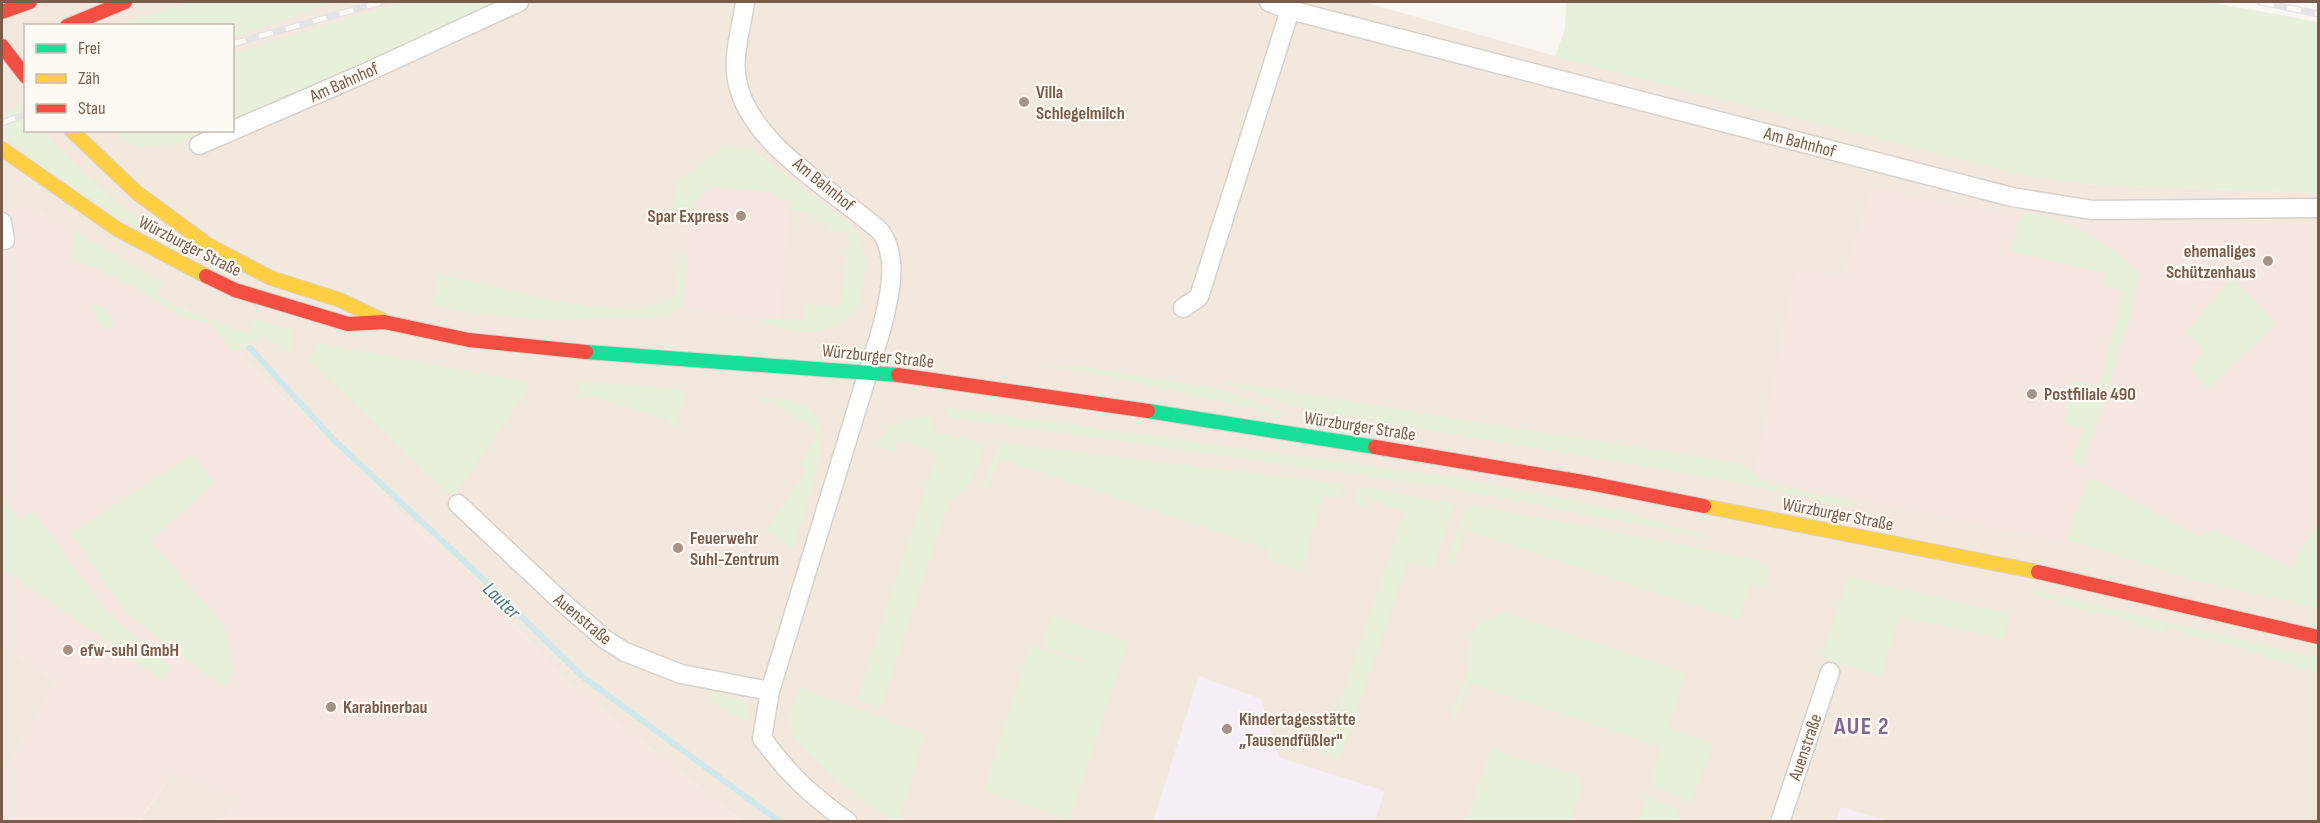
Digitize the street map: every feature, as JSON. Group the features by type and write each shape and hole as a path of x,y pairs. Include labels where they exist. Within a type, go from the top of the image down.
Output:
{"main road":[{"path":"2,12 30,2"},
{"path":"72,24 125,2"},
{"path":"24,46 4,52 24,75"},
{"name":"Würzburger Straße","path":"73,132 102,163 158,211 216,250 261,273 350,304 384,322"},
{"name":"Würzburger Straße","path":"2,149 117,229 171,260 235,290 348,324 384,322 469,339 562,350 870,371 1204,419 1589,483 2049,574 2319,637"}],"street":[{"name":"Am Bahnhof","path":"234,130 363,74 519,2"},
{"name":"Am Bahnhof","path":"745,2 736,78 748,113 771,140 880,231 890,246 891,272 888,304 870,371"},
{"name":"Am Bahnhof","path":"1269,2 1290,10 2012,197 2092,210 2319,208"},
{"path":"1183,308 1199,297 1290,10"},
{"name":"Am Bahnhof","path":"199,145 229,132"},
{"path":"2,222 5,240"},
{"path":"848,822 810,795 782,765 762,738 770,691 870,371"},
{"name":"Auenstraße","path":"458,504 560,600 606,640 625,652 681,674 770,691"},
{"name":"Auenstraße","path":"1779,822 1830,672"}],"shaded area":[{"path":"2,2 1363,2 1573,61 2026,176 2097,185 2318,193 2318,821 742,821 572,686 472,580 327,444 218,330 37,210 2,210"},
{"path":"712,187 772,192 789,201 780,320 757,319 683,308 686,257 692,218 698,198"},
{"path":"1871,188 2032,219 2318,223 2318,606 2139,558 1754,477 1795,270 1843,277"},
{"path":"2,210 37,210 218,330 327,444 472,580 572,686 742,821 220,821 239,799 173,772 139,821 2,821 2,777 56,681 2,645"},
{"path":"2,645 56,681 2,777"},
{"name":"Kindertagesstätte „Tausendfüßler\"","path":"1199,676 1261,699 1280,758 1385,791 1375,821 1153,821"},
{"path":"173,772 239,799 220,821 139,822"},
{"path":"1841,807 1888,821 1836,821"}],"green space":[{"path":"191,2 337,2 234,37 234,24 119,24"},
{"path":"403,2 505,2 337,77 234,119 234,53"},
{"path":"1566,2 2208,2 2318,22 2318,193 2097,185 2026,176 1555,57 1565,29"},
{"path":"19,103 24,110 24,132 44,132 84,174 163,239 132,225 57,176 2,135 2,115"},
{"path":"114,132 205,132 177,144 136,147"},
{"path":"726,144 729,148 746,147 755,151 850,224 857,235 862,245 865,264 858,307 832,328 814,332 794,331 757,319 805,319 805,304 840,307 849,233 829,231 828,222 814,220 813,213 789,210 789,201 781,201 772,192 712,187 698,198 692,218 677,214 672,201 681,180"},
{"path":"2023,214 2054,219 2086,233 2117,253 2140,274 2129,320 2084,464 2079,468 2073,457 2084,429 2064,423 2073,381 2100,385 2122,290 2103,286 2106,273 2011,252 2018,220"},
{"path":"75,231 163,283 157,295 174,305 248,334 255,319 292,330 290,352 260,336 242,350 232,351 210,322 185,319 126,283 93,266 71,260"},
{"path":"681,251 686,257 683,308 677,308 668,317 611,317 559,321 476,313 432,305 439,274 562,301 612,308 646,308 675,296"},
{"path":"2232,278 2276,323 2208,389 2190,368 2204,349 2185,333"},
{"path":"91,303 105,308 114,325 111,329 104,329 96,318"},
{"path":"317,343 531,383 453,498 310,361"},
{"path":"1081,366 1221,389 1297,418 1084,371 1042,367"},
{"path":"578,381 685,390 677,428 670,425 670,420 598,398 587,396 577,400"},
{"path":"1221,381 1743,464 1768,484 1852,501 1853,506 1836,505 1745,484 1302,408"},
{"path":"755,396 803,404 817,419 820,435 815,476 793,549 766,531 806,470 800,464 819,433 770,400 767,404"},
{"path":"944,407 1457,478 1616,509 1719,540 1440,486 948,417"},
{"path":"928,416 936,432 985,444 971,482 948,504 881,708 857,700 937,452 898,440 893,452 878,446 884,432 890,428 905,421"},
{"path":"1002,443 1343,484 1341,499 1323,495 1301,572 1267,558 1269,549 999,458 987,489 983,488 996,449"},
{"path":"193,454 214,483 150,541 223,624 235,670 227,685 221,686 126,613 71,533"},
{"path":"2088,479 2097,480 2197,536 2212,529 2292,569 2318,520 2318,608 2197,581 2066,539"},
{"path":"1362,487 1454,503 1433,569 1408,561 1340,760 1323,753 1405,511 1367,499 1364,510 1354,503 1358,489"},
{"path":"2,493 19,520 33,511 109,614 171,667 163,681 6,571 2,576"},
{"path":"1473,505 1760,560 1759,565 1770,567 1766,587 1749,583 1740,620 1465,530 1453,565 1447,562 1465,509"},
{"path":"1848,577 2011,614 2003,638 1899,616 1881,677 1821,657"},
{"path":"2034,590 2318,658 2318,674 2208,637 2205,640 2166,626 2164,633 2101,612 2095,614 2034,594"},
{"path":"1501,611 1685,673 1668,728 1713,743 1692,800 1689,802 1650,784 1661,747 1469,683 1456,718 1450,719 1469,663 1472,632 1477,626 1499,616"},
{"path":"1052,615 1128,641 1069,819 984,790 1030,645 1082,662 1083,659 1042,646"},
{"path":"800,688 925,734 899,821 894,821 851,791 818,763 794,736 790,724 791,710"},
{"path":"715,692 744,701 750,717 747,722 710,700"},
{"path":"1491,749 1577,776 1581,790 1570,821 1467,821"},
{"path":"1647,795 1678,810 1679,821 1638,821"}],"waterway":[{"name":"Lauter","path":"250,348 334,440 480,576 583,677 780,822"}],"railway":[{"path":"234,43 382,2"},
{"path":"2260,2 2318,14"},
{"path":"2,123 24,115"}],"traffic: fast":[{"path":"586,352 898,375"},
{"path":"1148,411 1375,447"}],"traffic: slow":[{"path":"73,132 136,192 208,245 271,278 340,300 384,321"},
{"path":"2,149 117,229 206,276"},
{"path":"1704,506 2038,572"}],"traffic: jam":[{"path":"2,12 30,2"},
{"path":"72,24 125,2"},
{"path":"2,46 24,74"},
{"path":"206,276 235,290 348,324 384,322 469,340 586,352"},
{"path":"898,375 1148,411"},
{"path":"1375,447 1589,483 1704,506"},
{"path":"2038,572 2318,637"}],"place":[{"name":"Villa Schlegelmilch","path":"1024,102"},
{"name":"Spar Express","path":"741,216"},
{"name":"ehemaliges Schützenhaus","path":"2268,261"},
{"name":"Postfiliale 490","path":"2032,394"},
{"name":"Feuerwehr Suhl-Zentrum","path":"678,548"},
{"name":"efw-suhl GmbH","path":"68,650"},
{"name":"Karabinerbau","path":"331,707"},
{"name":"Kindertagesstätte „Tausendfüßler\"","path":"1227,729"}],"district":[{"name":"AUE 2","path":"1862,726"}]}
